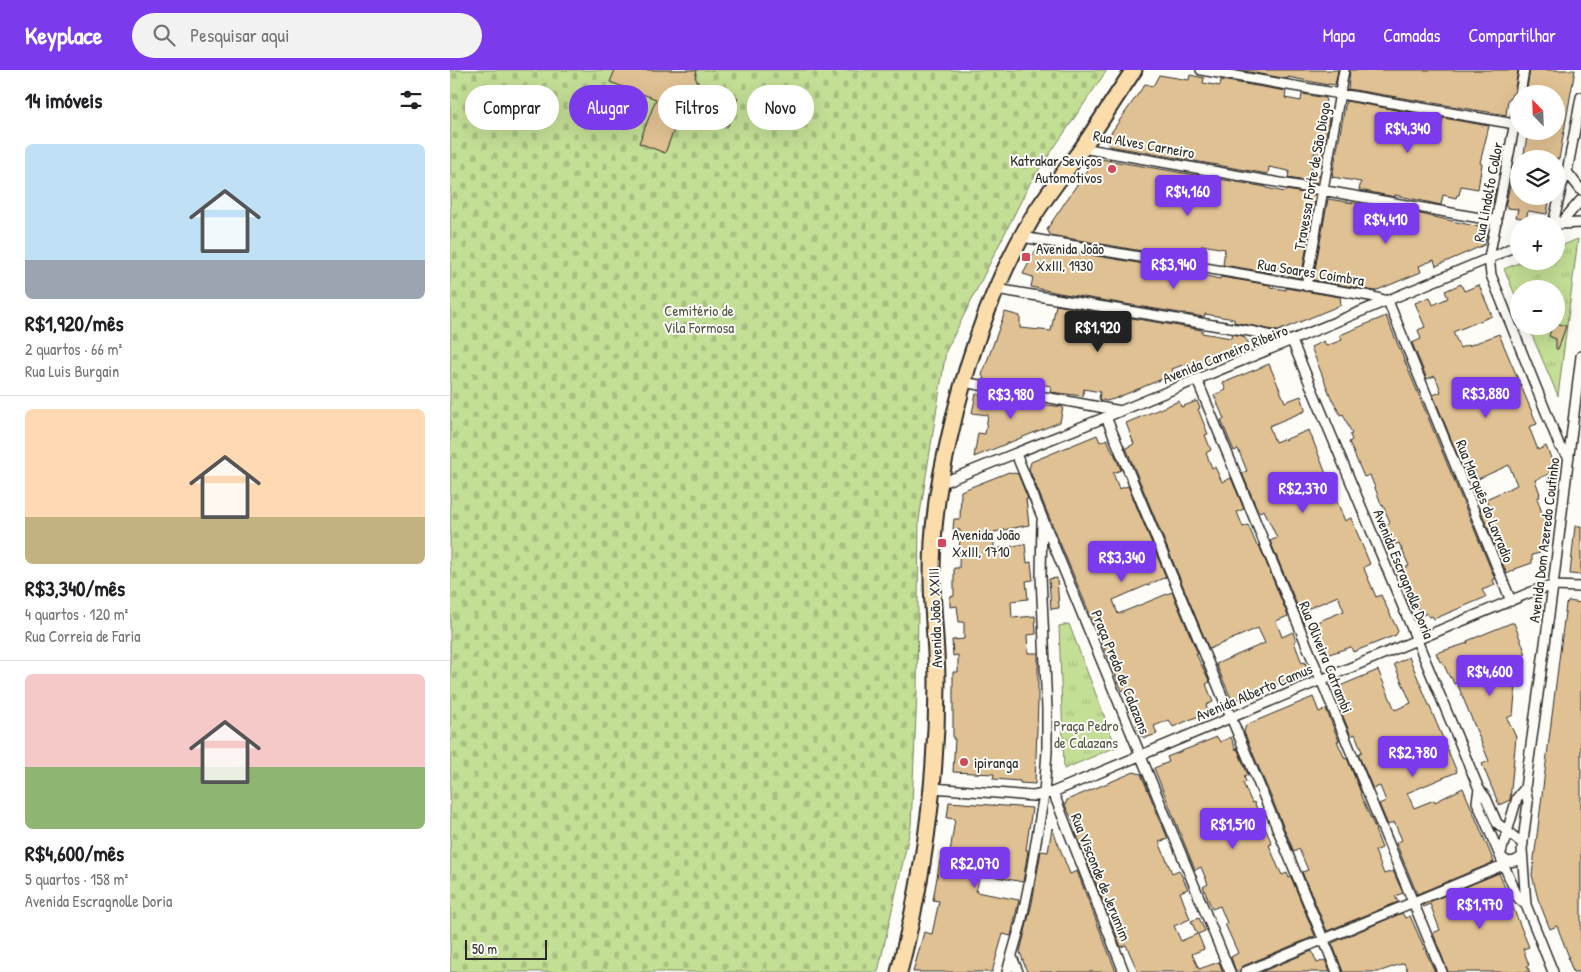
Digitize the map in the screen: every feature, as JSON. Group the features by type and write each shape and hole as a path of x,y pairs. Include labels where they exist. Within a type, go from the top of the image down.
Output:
{"main road":[{"name":"Avenida João XXIII","path":"899,972 919,889 933,788 937,681 932,577 936,510 939,484 963,382 975,339 996,289 1022,237 1043,200 1082,148 1134,70"}],"street":[{"path":"1201,70 1510,123"},
{"name":"Travessa Forte de São Diogo","path":"1306,286 1344,70"},
{"path":"1522,85 1524,70"},
{"path":"1558,215 1562,185 1567,172 1581,98"},
{"name":"Rua Lindolfo Collor","path":"1489,258 1512,140"},
{"name":"Rua Alves Carneiro","path":"1082,148 1497,221"},
{"path":"1567,172 1581,190"},
{"path":"1565,216 1581,200"},
{"path":"1565,224 1581,224"},
{"name":"Rua Soares Coimbra","path":"1022,237 1370,296 1388,301"},
{"name":"Avenida Carneiro Ribeiro","path":"939,484 1292,341 1510,248"},
{"path":"1489,258 1491,275 1560,447 1569,457"},
{"path":"996,289 1255,332 1292,341"},
{"name":"Rua Marquês do Lavradio","path":"1388,301 1511,600"},
{"name":"Avenida Escragnolle Doria","path":"1292,341 1479,790 1486,798 1496,823 1523,844 1522,857 1526,905 1553,972"},
{"name":"Avenida Dom Azeredo Coutinho","path":"1523,844 1528,802 1525,788 1553,586 1581,356"},
{"name":"Rua Oliveira Catrambi","path":"1197,380 1442,972"},
{"path":"963,382 1121,411"},
{"path":"1106,417 1337,972"},
{"name":"Praça Predo de Calazans","path":"1016,454 1230,972"},
{"path":"1007,972 1029,884 1048,793 1047,709 1041,576 1042,517"},
{"name":"Avenida Alberto Camus","path":"933,788 1032,796 1048,793 1536,590 1553,586 1581,587"},
{"name":"Avenida Dom Azeredo Coutinho","path":"1506,830 1518,798 1525,788"},
{"name":"Avenida Escragnolle Doria","path":"1479,790 1477,802 1518,898 1526,905"},
{"name":"Rua Visconde de Jerumim","path":"1048,793 1124,972"},
{"path":"1501,860 1506,830"},
{"path":"1245,972 1413,902 1501,860 1508,862 1522,857"},
{"path":"1012,957 1018,972"}],"green space":[{"name":"Cemitério de Vila Formosa","path":"450,70 1107,70 1030,183 946,351 919,520 917,693 911,826 878,972 450,972"},
{"path":"1578,239 1558,396 1532,335 1565,335 1565,280 1510,280 1510,283 1504,269 1510,266 1510,270 1565,270 1565,244"},
{"name":"Praça Pedro de Calazans","path":"1069,624 1116,747 1064,769 1059,626"}],"building":[{"path":"615,70 697,70 695,77 698,83 703,85 658,85 658,130 674,130 665,153 639,143 644,130 648,130 648,120 656,99 648,96 648,85 618,85 610,82"},
{"path":"1238,70 1338,70 1335,85 1328,85"},
{"path":"1350,70 1518,70 1516,85 1510,85 1510,99 1508,99 1506,115 1348,89"},
{"path":"1530,70 1575,70 1565,126 1565,85 1528,85"},
{"path":"1159,75 1189,80 1190,75 1204,78 1203,83 1220,86 1221,80 1286,91 1285,98 1301,101 1302,94 1326,98 1323,117 1329,118 1323,155 1314,153 1311,173 1319,174 1318,183 1288,178 1289,171 1269,167 1268,174 1109,146 1106,140 1145,84 1153,86"},
{"path":"1346,101 1424,115 1422,124 1441,127 1443,118 1489,126 1480,163 1482,164 1478,189 1461,186 1459,195 1456,198 1443,195 1441,205 1395,195 1395,197 1359,190 1361,182 1332,177"},
{"path":"1526,140 1562,140 1561,150 1525,150"},
{"path":"1095,158 1266,187 1285,192 1286,190 1316,195 1301,278 1288,276 1289,271 1272,268 1272,273 1223,265 1225,249 1202,245 1199,261 1050,235 1047,229"},
{"path":"1510,185 1510,205 1548,205 1547,214 1528,211 1527,215 1516,215 1518,209 1505,206"},
{"path":"1487,187 1496,189 1493,203 1489,203"},
{"path":"1328,199 1392,209 1391,217 1414,221 1416,213 1484,228 1487,234 1484,245 1436,266 1434,260 1419,266 1421,272 1375,291 1313,280"},
{"path":"1040,248 1057,251 1056,249 1197,273 1220,279 1221,277 1270,285 1270,287 1286,290 1286,288 1340,297 1341,305 1278,331 1234,322 1234,319 1205,314 1204,317 1059,293 1031,287 1033,277 1023,274 1035,251"},
{"path":"1461,284 1464,291 1479,285 1492,316 1453,332 1460,348 1499,334 1537,424 1529,427 1538,450 1546,446 1551,458 1549,474 1535,480 1540,494 1540,497 1537,498 1544,519 1540,553 1532,555 1532,563 1507,574 1480,509 1489,506 1486,499 1517,485 1509,465 1478,479 1473,468 1464,471 1433,395 1441,392 1438,383 1435,376 1427,379 1412,343 1421,339 1418,330 1425,327 1415,303 1430,297 1433,305 1448,298 1445,291"},
{"path":"1056,305 1202,330 1202,333 1231,338 1232,334 1243,336 1249,343 1190,368 1188,363 1172,369 1174,374 1106,401 1099,399 1100,392 1084,389 1083,396 1050,392 1051,386 1034,383 1033,389 985,380 982,375 1005,312 1020,316 1020,328 1051,331"},
{"path":"1386,316 1495,579 1493,580 1495,585 1482,590 1486,597 1434,619 1432,616 1429,617 1427,613 1421,616 1401,569 1409,566 1399,543 1392,546 1384,526 1390,522 1370,475 1364,477 1349,442 1352,440 1350,435 1352,434 1343,414 1340,415 1332,400 1311,347 1324,341 1326,346 1342,340 1340,335"},
{"path":"1563,335 1558,349 1556,349 1556,339 1549,336"},
{"path":"1269,364 1285,402 1301,396 1305,408 1305,411 1269,426 1275,442 1309,430 1326,474 1321,477 1328,494 1333,492 1345,521 1351,518 1370,564 1364,567 1365,571 1376,597 1381,595 1398,631 1396,635 1353,652 1351,647 1326,655 1312,624 1344,611 1338,596 1300,612 1270,541 1277,538 1264,510 1259,512 1255,504 1242,473 1247,471 1238,449 1234,451 1221,420 1224,419 1214,395 1226,390 1223,383"},
{"path":"976,394 998,397 996,394 1031,401 1031,403 1063,407 1060,422 974,457 978,433 985,434 988,415 972,413"},
{"path":"1179,401 1181,407 1197,401 1200,408 1198,409 1208,434 1205,435 1211,450 1206,453 1212,468 1215,467 1222,482 1231,478 1244,509 1237,512 1243,527 1248,525 1257,546 1259,545 1288,616 1276,621 1282,637 1293,632 1296,641 1294,642 1302,663 1305,662 1307,668 1306,673 1236,700 1231,698 1216,664 1265,643 1258,628 1209,649 1126,448 1134,444 1126,423"},
{"path":"1097,435 1100,442 1107,439 1114,453 1121,470 1113,473 1119,489 1128,486 1166,577 1113,600 1118,614 1172,592 1198,654 1196,654 1210,682 1206,684 1213,702 1206,705 1208,712 1173,727 1169,720 1154,726 1157,734 1145,738 1141,736 1136,724 1141,722 1128,690 1127,688 1122,691 1029,469 1031,462"},
{"path":"1009,472 1018,474 1028,499 1026,499 1029,525 994,532 994,549 1025,544 1027,563 1031,562 1033,580 1026,581 1028,599 1011,601 1012,618 1035,616 1036,634 1027,635 1028,653 1038,653 1035,784 993,779 994,774 953,772 955,739 953,739 953,672 958,672 958,655 953,656 952,640 964,639 964,622 959,622 957,606 950,607 950,597 954,596 954,568 959,568 960,530 953,529 954,519 960,519 961,491"},
{"path":"1575,526 1581,526 1581,575 1570,574"},
{"path":"1057,578 1059,608 1051,609 1049,579"},
{"path":"1569,601 1581,603 1581,972 1573,972 1557,926 1550,929 1538,899 1532,875 1566,604"},
{"path":"1514,623 1526,654 1518,657 1519,674 1517,675 1513,715 1507,718 1516,737 1510,800 1499,805 1482,764 1489,761 1457,683 1454,684 1436,653 1468,643 1467,641"},
{"path":"1409,657 1457,772 1407,793 1414,808 1434,800 1435,802 1463,788 1494,862 1417,894 1396,843 1402,840 1394,822 1388,825 1379,804 1386,801 1380,786 1373,789 1358,754 1362,752 1355,734 1351,736 1338,704 1335,688 1378,670 1395,710 1411,703 1394,664"},
{"path":"1313,697 1319,712 1326,709 1339,741 1337,741 1345,759 1347,758 1376,830 1382,848 1375,851 1384,874 1393,871 1403,893 1395,896 1398,902 1327,931 1302,872 1308,870 1299,849 1294,852 1244,732 1246,725"},
{"path":"1217,737 1220,742 1231,737 1236,750 1237,748 1248,775 1244,776 1246,782 1243,783 1252,803 1254,802 1272,844 1269,845 1278,867 1282,875 1287,873 1289,878 1291,877 1315,936 1243,966 1239,972 1236,972 1231,957 1238,953 1225,924 1227,923 1220,906 1212,909 1203,887 1208,884 1201,867 1195,870 1154,768 1169,762 1167,757"},
{"path":"1134,772 1141,774 1168,839 1159,842 1172,873 1179,870 1188,889 1180,892 1190,919 1174,926 1181,941 1197,934 1191,921 1199,918 1205,931 1198,934 1204,949 1192,954 1199,969 1219,962 1223,972 1138,972 1126,945 1121,947 1076,833 1078,832 1065,805 1067,800"},
{"path":"949,802 1032,808 1023,882 980,875 976,892 1019,900 1011,936 1003,934 992,972 913,972 924,932 932,934 939,901 933,900 940,860 942,857 949,859 955,819 947,818"},
{"path":"1052,828 1070,874 1077,871 1116,972 1027,972 1020,952 1032,903 1041,851 1048,852"},
{"path":"1499,873 1529,947 1523,949 1530,972 1448,972 1433,933 1440,930 1430,904 1423,907 1422,905"},
{"path":"1402,913 1405,918 1410,916 1435,972 1408,972 1404,963 1378,972 1343,972 1332,943"},
{"path":"1312,951 1317,963 1325,960 1330,972 1261,972"}],"place":[{"name":"Katrakar Seviços Automotivos","path":"1112,169"},
{"name":"Avenida João XxIII, 1930","path":"1026,257"},
{"name":"Avenida João XxIII, 1710","path":"942,543"},
{"name":"ipiranga","path":"964,762"}]}
